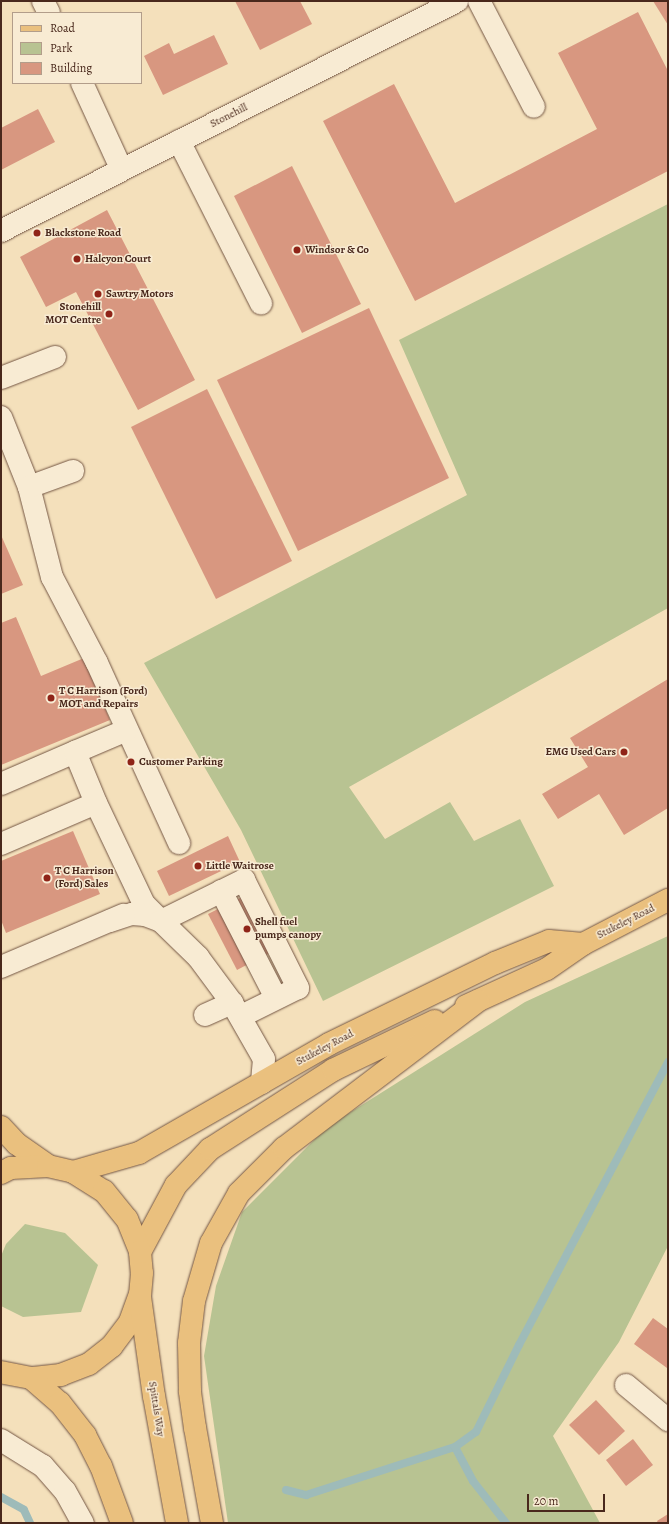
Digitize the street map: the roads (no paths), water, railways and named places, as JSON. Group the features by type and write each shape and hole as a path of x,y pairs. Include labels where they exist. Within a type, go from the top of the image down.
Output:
{"main road":[{"name":"Stukeley Road","path":"140,1252 176,1185 210,1150 333,1070 478,1000 547,969 583,944 668,900"},
{"name":"Stukeley Road","path":"74,1172 139,1154 329,1044 502,961 549,941 583,944"},
{"path":"212,1523 190,1391 189,1343 194,1301 210,1243 239,1193 284,1148 478,1000"},
{"path":"1,1127 17,1144 48,1166"},
{"path":"1,1172 11,1168 48,1166 74,1172 109,1196 127,1218 140,1252 142,1273 140,1294 130,1322 112,1346 95,1360 61,1376 31,1378 3,1374"},
{"name":"Spittals Way","path":"140,1294 154,1396 177,1523"},
{"path":"31,1378 60,1403 85,1435 101,1466 122,1523"}],"street":[{"path":"43,1 48,12"},
{"name":"Stonehill","path":"1,231 121,168 179,141 457,1"},
{"path":"479,1 534,107"},
{"path":"82,84 121,168"},
{"path":"179,141 261,303"},
{"path":"1,378 55,357"},
{"path":"1,417 29,487 52,577 97,663 179,843"},
{"path":"29,487 74,470"},
{"path":"1,784 127,730"},
{"path":"75,752 96,803 144,904 198,957 236,1009 264,1059 262,1083"},
{"path":"1,844 96,803"},
{"path":"110,921 132,914 145,915 161,921 227,888"},
{"path":"227,888 282,996"},
{"path":"227,888 282,996"},
{"path":"1,967 110,921 144,904"},
{"path":"205,1016 282,996"},
{"path":"626,1385 668,1420"},
{"path":"1,1440 43,1466 65,1491 83,1523"}],"waterway":[{"path":"506,1523 473,1481 455,1447 476,1432 519,1345 668,1062"},
{"path":"286,1490 306,1495 455,1447"},
{"path":"1,1497 24,1510 30,1523"}],"place":[{"name":"Blackstone Road","path":"37,233"},
{"name":"Windsor & Co","path":"297,250"},
{"name":"Halcyon Court","path":"77,259"},
{"name":"Sawtry Motors","path":"98,294"},
{"name":"Stonehill MOT Centre","path":"109,314"},
{"name":"T C Harrison (Ford) MOT and Repairs","path":"51,698"},
{"name":"EMG Used Cars","path":"624,752"},
{"name":"Customer Parking","path":"131,762"},
{"name":"Little Waitrose","path":"198,866"},
{"name":"T C Harrison (Ford) Sales","path":"47,878"},
{"name":"Shell fuel pumps canopy","path":"247,929"}]}
